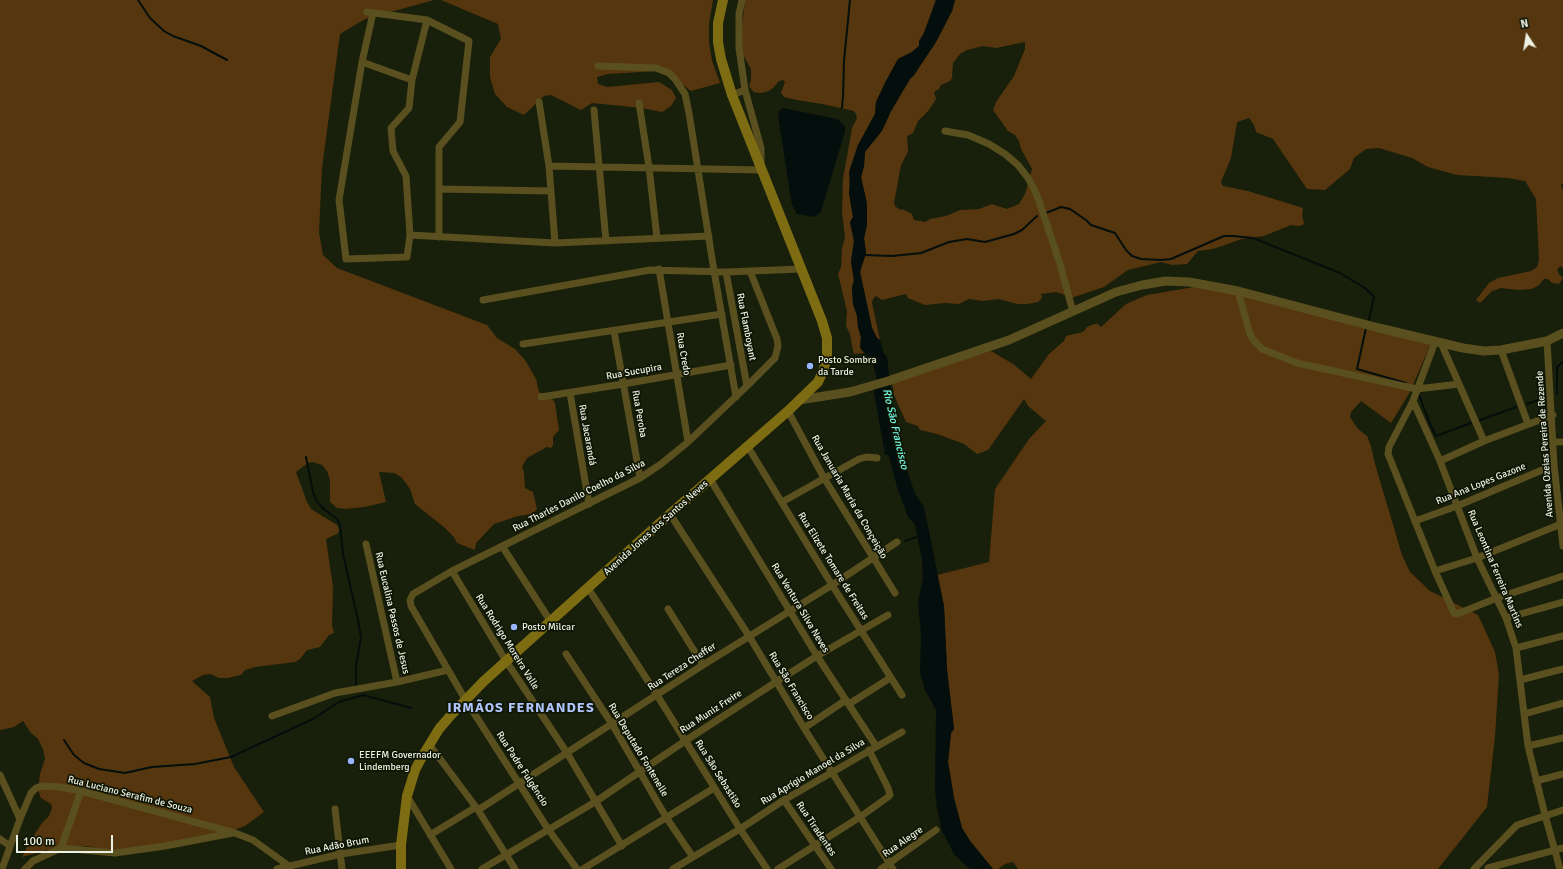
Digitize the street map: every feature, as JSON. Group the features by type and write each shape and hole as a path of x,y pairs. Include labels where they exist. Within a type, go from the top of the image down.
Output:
{"main road":[{"name":"Avenida Jones dos Santos Neves","path":"401,869 407,796 415,770 429,744 465,699 670,514 788,411 818,382 824,369 827,354 827,338 802,269 732,95 721,59 718,42 718,23 723,0"}],"street":[{"path":"549,166 761,170 761,148 745,90 738,36 739,14 742,0"},
{"path":"427,20 412,80 409,108 391,128 393,152 406,176 410,235 407,257 346,259 339,200 370,12 427,20 468,41 460,122 439,147 439,237"},
{"path":"362,62 412,80"},
{"path":"598,66 656,68 669,73 685,94 690,113 708,236 736,397"},
{"path":"732,95 745,90"},
{"path":"539,102 549,166 555,243"},
{"path":"639,103 649,167 657,238"},
{"path":"594,110 606,240"},
{"path":"945,131 977,138 989,144 1010,158 1018,165 1028,178 1038,198 1073,312"},
{"path":"439,189 551,191"},
{"path":"410,235 555,243 708,236"},
{"path":"483,300 659,269 726,272 802,269"},
{"name":"Rua Credo","path":"659,269 688,442"},
{"name":"Rua Tharles Danilo Coelho da Silva","path":"413,594 452,570 640,478 661,464 688,442 736,397 775,358 778,346 777,339 750,271"},
{"name":"Rua Flamboyant","path":"726,272 747,386"},
{"path":"799,400 850,392 875,386 1009,340 1116,292 1142,285 1166,281 1189,282 1238,291 1438,342 1484,351 1501,350 1547,341 1563,333"},
{"path":"1238,291 1250,334 1262,350 1297,363 1417,389 1458,384"},
{"path":"523,344 722,314"},
{"name":"Rua Peroba","path":"614,331 640,478"},
{"name":"Avenida Ozeias Pereira de Rezende","path":"1547,341 1553,415 1554,465 1563,546"},
{"path":"1438,342 1484,442"},
{"path":"1438,342 1413,401 1391,442 1388,454 1435,571 1456,613 1563,576"},
{"path":"1501,350 1528,424"},
{"name":"Rua Sucupira","path":"541,397 731,365"},
{"name":"Rua Jacarandá","path":"570,393 589,504"},
{"name":"Rua Leontina Ferreira Martins","path":"1413,401 1440,461 1478,558 1506,618 1516,648 1528,746 1560,869"},
{"name":"Rua Januaria Maria da Conçeição","path":"788,411 824,478 895,593"},
{"path":"1440,461 1553,415"},
{"path":"1554,442 1563,442"},
{"name":"Rua Elizete Tomare de Freitas","path":"748,446 832,586 902,695"},
{"path":"782,502 862,457 877,458"},
{"name":"Rua Ana Lopes Gazone","path":"1415,521 1457,506 1554,465"},
{"name":"Rua Ventura Silva Neves","path":"710,479 817,656 876,746"},
{"name":"Rua São Francisco","path":"670,514 750,636 804,728 891,866"},
{"path":"1435,571 1478,558 1561,524"},
{"name":"Rua Tereza Cheffer","path":"430,835 519,785 750,636 832,586 897,542"},
{"name":"Rua Eucalina Passos de Jesus","path":"366,544 397,682 448,670"},
{"path":"502,546 550,622"},
{"name":"Rua Rodrigo Moreira Valle","path":"452,570 506,661 567,753 622,846"},
{"name":"Rua São Sebastião","path":"588,588 658,695 714,788 767,869"},
{"name":"Rua Padre Fulgêncio","path":"413,594 410,600 411,606 465,699 519,785 577,869"},
{"path":"1506,618 1563,602"},
{"path":"668,609 703,666"},
{"name":"Rua Muniz Freire","path":"482,869 596,802 685,741 776,682 860,630 888,615"},
{"path":"1516,648 1563,636"},
{"name":"Rua Deputado Fontenelle","path":"566,654 612,724 666,817 693,857"},
{"path":"1520,680 1563,669"},
{"path":"804,728 890,678"},
{"path":"272,716 328,694 397,682"},
{"path":"1524,714 1563,703"},
{"name":"Rua Aprígio Manoel da Silva","path":"674,869 784,800 902,732"},
{"path":"1528,746 1563,738"},
{"path":"429,744 477,808 515,869"},
{"path":"778,869 860,817 890,795 869,750"},
{"path":"1536,781 1563,774"},
{"path":"0,775 20,818"},
{"name":"Rua Luciano Serafim de Souza","path":"2,869 20,818 31,793 38,787 42,786 60,787 81,791 235,833 253,840 289,866"},
{"path":"577,869 622,846 714,788"},
{"path":"61,848 81,791"},
{"path":"407,796 451,869"},
{"name":"Rua Tiradentes","path":"784,800 831,869"},
{"path":"335,809 342,869"},
{"path":"1474,869 1485,856 1517,825 1563,810"},
{"name":"Rua Alegre","path":"881,869 891,866 936,830"},
{"path":"25,869 33,862 61,848 121,853 235,833"},
{"path":"0,839 10,846"},
{"name":"Rua Adão Brum","path":"277,869 341,854 402,845"},
{"path":"1485,856 1488,869 1563,848"}],"shaded area":[{"path":"0,0 434,0 365,19 340,34 322,168 319,232 323,255 337,268 487,325 497,338 515,349 525,360 536,379 539,392 551,397 555,403 559,430 553,437 553,445 551,448 547,447 527,458 522,467 524,472 525,488 533,492 537,509 532,514 518,516 494,524 476,543 475,550 457,543 454,537 445,528 415,504 410,489 401,477 394,473 379,472 386,502 364,507 345,509 337,508 330,502 330,480 327,471 322,465 313,462 308,463 296,472 311,509 337,525 339,529 337,534 326,539 333,587 332,625 334,633 329,635 320,647 307,650 300,659 295,662 255,667 245,670 241,675 228,678 219,678 211,674 203,675 192,681 210,697 214,718 234,767 264,812 245,826 231,831 137,849 105,850 87,846 51,849 22,857 42,823 49,816 52,808 51,804 41,798 38,790 40,774 45,759 43,749 38,739 31,733 23,721 14,727 0,730"},
{"path":"441,0 713,0 709,24 709,43 712,61 720,83 691,91 679,82 657,71 608,74 597,77 598,84 607,87 659,82 672,90 676,98 671,106 662,112 642,108 592,103 581,110 551,95 544,96 524,115 507,107 495,94 490,77 490,57 501,39 498,24"},
{"path":"745,0 936,0 919,46 912,52 898,59 885,83 876,102 875,114 858,145 850,169 849,193 853,217 850,222 854,241 851,261 854,280 852,288 853,304 861,337 861,350 864,353 854,354 853,351 850,334 846,326 847,311 838,274 841,267 842,248 845,238 842,212 843,179 852,128 857,118 856,114 854,111 784,97 781,93 785,82 783,80 779,81 772,89 766,92 754,92 751,89 749,85 751,81 751,69 742,53 742,27"},
{"path":"955,0 1563,0 1563,184 1561,185 1563,191 1563,268 1560,266 1557,270 1563,278 1559,284 1552,283 1548,279 1544,279 1539,285 1532,289 1518,290 1501,288 1492,291 1480,303 1476,300 1489,283 1498,278 1531,271 1537,267 1539,260 1536,199 1525,181 1508,178 1457,175 1428,167 1412,158 1379,148 1366,149 1354,158 1350,169 1325,190 1307,189 1273,139 1256,132 1254,125 1249,118 1237,122 1231,158 1221,182 1223,186 1248,191 1303,208 1302,215 1304,224 1300,226 1291,225 1264,236 1242,239 1213,249 1198,251 1187,264 1172,265 1161,262 1128,270 1104,287 1068,299 1065,295 1056,292 1041,294 1042,298 1038,302 1027,304 1017,304 999,299 983,301 969,299 959,304 945,303 925,305 908,298 906,294 882,300 876,296 872,303 880,340 877,338 872,328 860,272 866,253 864,238 867,225 867,204 861,177 864,166 865,152 886,122 910,79 936,42 952,11","holes":["1025,42 1025,49 1014,76 996,102 993,110 1008,131 1015,135 1019,141 1021,149 1032,169 1025,194 1019,204 1007,209 992,204 979,209 960,210 946,216 930,219 925,222 914,220 912,214 902,209 900,210 894,203 901,165 908,152 907,136 913,133 918,121 933,104 936,99 934,92 939,89 941,85 950,81 952,78 953,63 960,54 967,50 983,46 996,48"]},
{"path":"1200,286 1243,294 1431,343 1410,392 1391,423 1361,401 1351,412 1350,417 1358,429 1367,436 1371,446 1402,555 1410,572 1430,591 1478,615 1495,652 1499,675 1495,736 1487,807 1438,869 1018,869 1013,862 1005,864 998,869 993,869 970,841 962,828 954,798 948,762 951,733 954,729 947,670 944,606 937,575 989,562 995,489 1029,439 1046,421 1028,406 1024,399 988,450 977,454 964,444 937,434 920,430 918,426 906,422 894,395 893,387 889,381 991,351 1013,364 1031,379 1049,354 1064,341 1066,336 1083,332 1087,327 1094,324 1098,324 1101,327 1126,304 1147,295"}],"water":[{"path":"936,0 955,0 952,11 936,42 910,79 891,111 882,131 865,152 864,166 861,177 867,204 867,225 864,238 866,253 860,272 872,328 877,338 880,340 884,354 887,356 889,376 886,377 860,347 861,337 853,304 852,288 854,280 851,262 854,241 850,222 853,217 849,193 849,172 858,145 875,114 876,102 885,83 898,59 912,52 919,46 919,41 924,33"},
{"path":"783,108 837,119 845,126 845,131 821,212 814,217 797,214 792,205 778,116 780,110"},
{"path":"887,382 905,464 915,494 924,507 944,606 947,670 954,729 951,733 948,762 954,798 962,828 970,841 993,869 970,869 954,854 942,831 935,789 936,710 925,690 920,673 921,634 918,602 923,579 922,559 915,525 908,517 897,487 890,460 888,455 885,455 873,387"}],"waterway":[{"path":"138,0 150,18 164,31 173,36 201,46 227,60"},
{"path":"842,108 844,61 850,0"},
{"path":"1046,213 1061,207 1070,209 1091,225 1115,233 1126,250 1132,256 1141,259 1171,259 1224,236 1253,238 1340,273 1365,288 1374,297 1369,320"},
{"path":"864,255 892,256 921,253 949,242 967,239 985,242 1014,234 1022,230 1037,216"},
{"path":"1366,328 1357,369 1406,383"},
{"name":"Rio São Francisco","path":"878,357 886,394"},
{"path":"1557,394 1557,367 1563,362"},
{"path":"1419,395 1436,436 1471,423"},
{"path":"1527,404 1546,397"},
{"path":"1480,420 1516,407"},
{"path":"306,457 313,492 317,502 336,518 340,524 343,554 361,638 356,665 356,685"},
{"path":"905,541 919,536"},
{"path":"64,740 74,755 84,763 99,769 125,773 152,767 195,764 231,757 313,719 339,702 363,695 411,708"}],"place":[{"name":"Posto Sombra da Tarde","path":"810,366"},
{"name":"Posto Milcar","path":"514,627"},
{"name":"EEEFM Governador Lindemberg","path":"351,761"}],"district":[{"name":"IRMÃOS FERNANDES","path":"521,708"}]}
